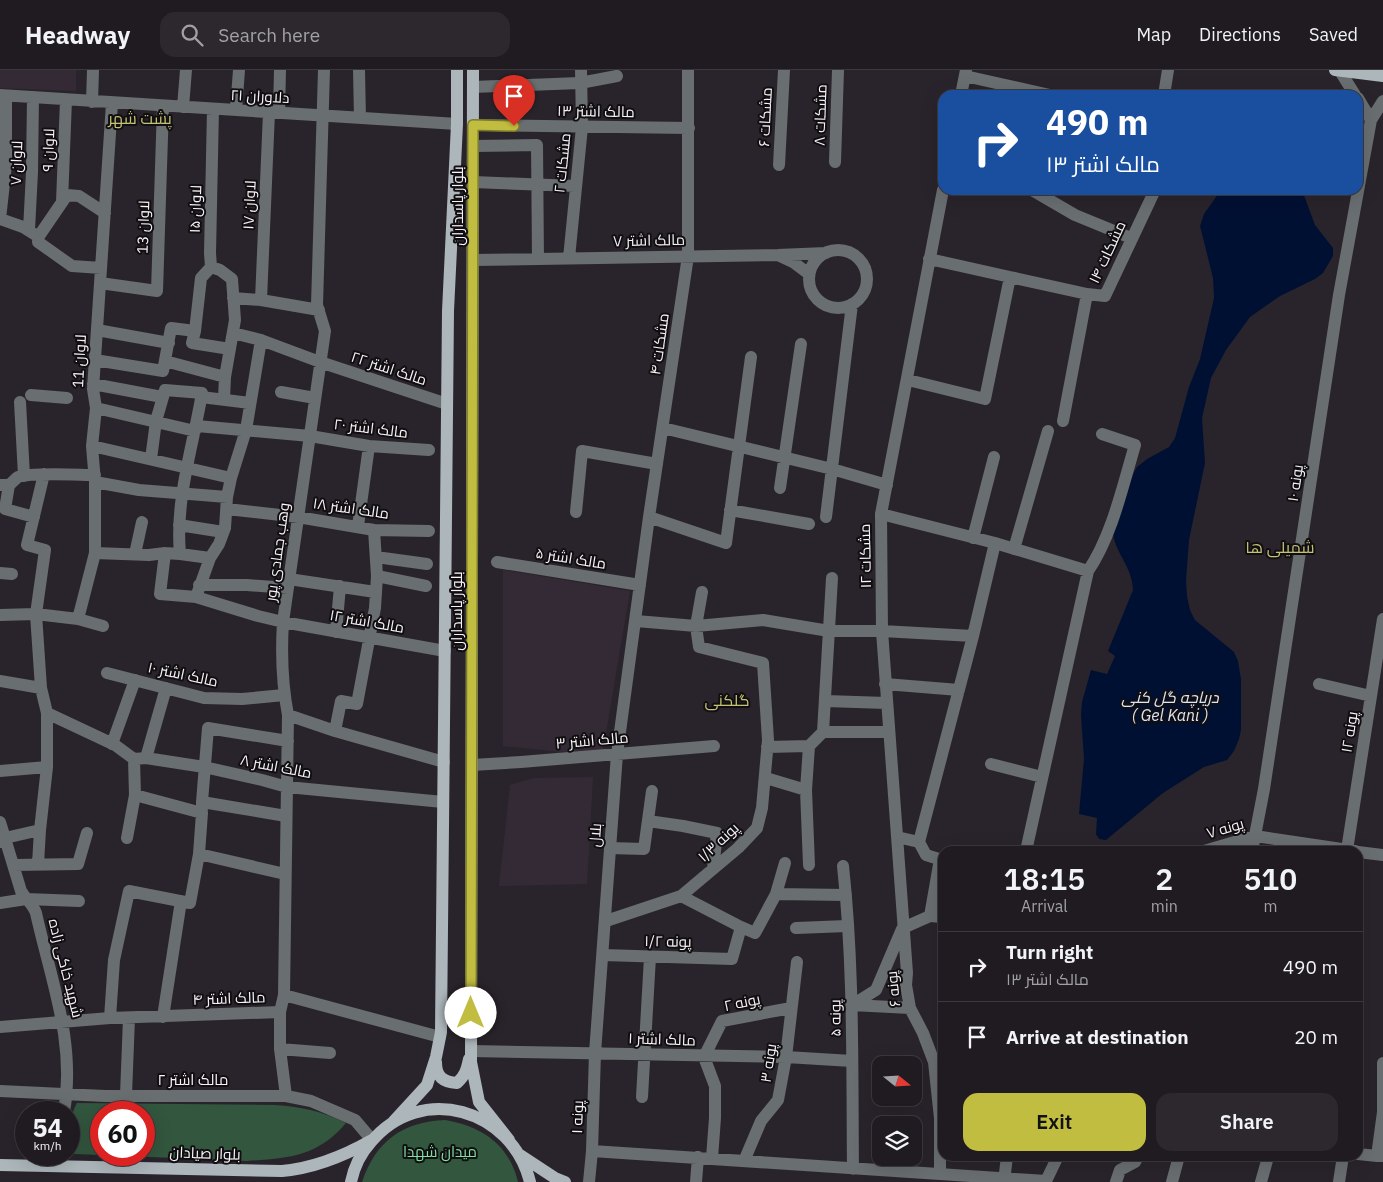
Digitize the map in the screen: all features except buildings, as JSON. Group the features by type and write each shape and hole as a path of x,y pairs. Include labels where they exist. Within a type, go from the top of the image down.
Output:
{"main road":[{"name":"بلوار پاسداران","path":"393,1122 427,1085 442,1032 448,311 457,124 457,70"},
{"name":"بلوار پاسداران","path":"473,70 471,1062 479,1102 509,1140"},
{"path":"1335,70 1383,76"},
{"path":"436,1057 436,1069 439,1077 447,1082 457,1082 467,1070 471,1051"},
{"path":"351,1182 357,1162 372,1140 393,1122 427,1110 463,1112 488,1123 509,1140 520,1155 530,1182"},
{"name":"بلوار صیادان","path":"80,1161 293,1170 332,1160 372,1140"},
{"path":"520,1155 555,1178 565,1182"},
{"name":"بلوار صیادان","path":"0,1165 15,1164"},
{"path":"293,1170 299,1177 300,1182"}],"street":[{"path":"92,102 93,70"},
{"path":"182,107 186,70"},
{"path":"236,110 239,70"},
{"name":"لاوان ۱۷","path":"261,300 274,113 280,70"},
{"name":"وهب جمادی پور","path":"284,995 288,715 281,661 283,622 325,331 318,305 324,70"},
{"path":"359,70 360,118"},
{"name":"مشکات ۴","path":"636,621 649,517 688,256 688,70"},
{"name":"مشکات ۶","path":"779,165 784,70"},
{"name":"مشکات ۸","path":"835,162 838,70"},
{"path":"1165,90 1168,70"},
{"path":"1340,71 1353,90"},
{"path":"962,90 966,73 1031,90"},
{"path":"473,87 580,76 617,76"},
{"name":"مشکات ۲","path":"569,258 582,127 580,76"},
{"path":"3,95 6,165 0,219 35,236 72,266 100,268"},
{"name":"دلاوران ۲۱","path":"3,95 457,124"},
{"name":"لاوان ۷","path":"33,97 32,172 35,236"},
{"name":"لاوان ۹","path":"62,202 66,100"},
{"path":"1363,106 1371,120 1383,100"},
{"name":"لاوان 11","path":"78,619 95,553 95,478 92,446 96,408 93,384 112,103"},
{"name":"لاوان 13","path":"100,283 157,291 163,106"},
{"name":"لاوان ۱۵","path":"211,267 213,109"},
{"name":"پونه ۱۰","path":"1363,164 1371,120"},
{"name":"مالک اشتر ۱۳","path":"473,125 689,128"},
{"path":"473,146 537,145 538,259"},
{"path":"473,182 536,186 575,186"},
{"path":"35,236 67,195 79,196 105,213"},
{"name":"مشکات ۱۲","path":"903,928 882,631 881,514 942,195"},
{"path":"1041,195 1075,215 1131,238"},
{"name":"مشکات ۱۴","path":"929,259 1087,294 1105,296 1152,195"},
{"name":"پونه ۱۰","path":"1253,846 1268,770 1339,295 1357,195"},
{"path":"835,250 853,254 865,269 865,288 861,296 846,307 836,308 827,306 818,301 812,293 809,284 809,274 812,265 826,253 835,250"},
{"name":"مالک اشتر ۷","path":"473,260 826,253"},
{"path":"778,255 793,262 809,274"},
{"path":"224,399 225,377 233,333 235,320 232,279 220,270 211,267 201,278 192,343 230,349"},
{"path":"908,380 985,399 1010,277"},
{"path":"1063,421 1087,294"},
{"path":"233,298 261,300 319,310"},
{"path":"826,517 852,304"},
{"path":"95,360 163,371 171,328 195,332"},
{"path":"97,330 169,342"},
{"name":"مالک اشتر ۲۲","path":"233,333 261,340 320,362 447,404"},
{"path":"198,591 210,558 219,544 223,532 231,478 246,430 261,340"},
{"path":"780,488 801,344"},
{"path":"649,517 726,543 751,357"},
{"path":"165,360 225,377"},
{"path":"93,384 162,397"},
{"path":"151,459 156,421 165,390 202,393 182,493 179,525 180,554"},
{"path":"281,392 315,398"},
{"path":"202,397 250,403"},
{"path":"34,516 5,510 5,485 18,477 24,476 25,398 67,398"},
{"name":"مالک اشتر ۲۰","path":"96,408 196,428 246,430 310,436 369,446 429,450"},
{"path":"663,428 887,484"},
{"path":"1014,549 1048,431"},
{"path":"1027,846 1088,570 1096,559 1110,523 1135,446 1102,434"},
{"path":"92,446 231,478"},
{"path":"358,526 369,446"},
{"path":"576,512 582,451 658,464"},
{"path":"973,538 994,457"},
{"path":"38,864 47,767 47,713 41,688 36,614 45,550 27,545 44,474"},
{"name":"مالک اشتر ۱۸","path":"24,476 44,474 95,478 140,490 182,493 298,517 374,530 429,531"},
{"path":"730,510 809,524"},
{"path":"881,514 995,543 1088,570"},
{"path":"135,554 142,522"},
{"path":"179,525 223,532"},
{"path":"335,731 341,702 357,704 374,608 377,576 374,530"},
{"path":"918,842 973,636 995,543"},
{"path":"95,553 149,555 165,553 210,558"},
{"path":"165,553 160,594 247,585 289,583 340,586 375,592"},
{"path":"376,557 428,564"},
{"name":"مالک اشتر ۵","path":"497,562 640,585"},
{"path":"377,576 426,586"},
{"path":"809,865 806,790 809,746 822,732 826,702 832,578"},
{"path":"336,632 340,586"},
{"name":"مالک اشتر ۱۲","path":"198,591 249,614 283,622 445,651"},
{"path":"696,626 702,592"},
{"path":"0,615 36,614 78,619 103,626"},
{"name":"پونه ۱۲","path":"1354,846 1371,696 1379,674 1383,619"},
{"path":"636,621 696,626 763,620 829,631 882,631 973,636"},
{"name":"بلال","path":"595,1053 618,754 636,621"},
{"name":"پونه ۱/۳","path":"606,921 681,896 738,848 756,828 762,808 766,778 767,747 763,663 699,646 696,626"},
{"name":"مالک اشتر ۱۰","path":"107,673 204,698 242,699 284,695"},
{"path":"112,744 136,680"},
{"path":"0,682 41,688"},
{"path":"885,684 959,690"},
{"path":"1318,684 1371,696"},
{"path":"128,838 140,759 166,688"},
{"path":"826,702 886,703"},
{"path":"47,713 140,759"},
{"path":"288,715 335,731 444,762"},
{"path":"110,1018 114,960 129,891 190,903 199,854 208,728 288,741"},
{"path":"822,732 888,732"},
{"name":"مالک اشتر ۳","path":"472,764 521,762 714,746"},
{"path":"767,747 809,746"},
{"name":"مالک اشتر ۸","path":"140,759 204,767 287,787 443,802"},
{"path":"991,764 1042,777"},
{"path":"0,771 47,767"},
{"path":"766,778 806,790"},
{"path":"610,848 644,849 652,791"},
{"path":"135,795 202,808 286,816"},
{"path":"648,821 717,833 713,869"},
{"name":"شهید خاکی زاده","path":"0,822 3,840 14,864 21,891 26,899 33,904 36,913 63,1022 66,1048 66,1101"},
{"path":"3,840 40,830"},
{"path":"14,864 78,864 87,833"},
{"path":"897,836 918,842 926,855 938,858"},
{"path":"1255,836 1293,846"},
{"name":"پونه ۷","path":"1221,846 1255,836"},
{"path":"1363,852 1383,855"},
{"path":"199,854 285,874"},
{"path":"681,896 756,933 776,894 785,863"},
{"name":"پونه ۵","path":"843,866 852,1005 853,1169"},
{"path":"852,1005 876,990 903,928 936,916 938,893"},
{"path":"776,894 846,895"},
{"path":"0,903 26,899 79,901"},
{"path":"162,1017 181,901"},
{"path":"796,928 847,926"},
{"name":"پونه ۱/۲","path":"603,955 732,958 741,927"},
{"name":"پونه ۶","path":"903,928 907,973 906,985 910,1008 938,1063"},
{"path":"642,1097 646,1055 650,957"},
{"name":"پونه ۳","path":"744,1160 762,1121 778,1100 786,1057 797,962"},
{"name":"مالک اشتر ۴","path":"0,1027 110,1018 280,1012 284,995 440,1037"},
{"path":"852,1005 910,1008"},
{"name":"پونه ۲","path":"704,1057 722,1020 792,1008"},
{"path":"280,1012 280,1049 286,1096"},
{"path":"126,1095 129,1018"},
{"path":"280,1049 330,1053"},
{"name":"مالک اشتر ۱","path":"471,1051 704,1057 786,1057 852,1061"},
{"name":"پونه ۱","path":"589,1182 592,1151 595,1053"},
{"path":"704,1057 715,1086 712,1158"},
{"path":"1363,1154 1380,1156 1383,1063"},
{"name":"مالک اشتر ۲","path":"0,1091 126,1095 286,1096 311,1102 355,1120 372,1140"},
{"path":"592,1151 744,1160 1004,1180 1046,1181 1056,1161"},
{"path":"696,1182 698,1157"},
{"name":"پونه ۶","path":"940,1161 940,1174"},
{"path":"1004,1180 1006,1161"},
{"path":"1116,1182 1120,1170 1136,1161"},
{"path":"1172,1182 1177,1161"},
{"path":"1261,1182 1267,1161"},
{"path":"1339,1182 1342,1161"}],"shaded area":[{"path":"0,70 76,70 76,91 0,88"},
{"path":"503,570 630,591 602,756 503,746"},
{"path":"593,777 587,884 499,886 510,785 534,778"}],"green space":[{"path":"80,1103 90,1103 90,1155 80,1154"},
{"path":"155,1104 275,1105 312,1110 346,1123 324,1143 301,1154 276,1159 247,1161 155,1157"},
{"name":"میدان شهدا","path":"445,1120 470,1127 492,1139 508,1157 518,1182 362,1182 375,1155 393,1136 416,1125"}],"water":[{"name":"دریاچه گل کنی ( Gel Kani )","path":"1217,195 1304,195 1315,225 1333,248 1333,256 1323,273 1315,279 1280,296 1250,317 1226,350 1211,378 1202,418 1205,463 1189,540 1186,581 1187,596 1190,610 1195,620 1234,652 1238,661 1241,679 1241,730 1239,739 1234,751 1227,760 1204,767 1163,793 1106,840 1099,839 1096,834 1097,818 1079,814 1084,759 1082,702 1091,670 1107,674 1115,656 1108,651 1133,590 1129,573 1116,545 1113,530 1131,478 1137,467 1169,447 1175,438 1189,387 1200,359 1214,298 1213,278 1200,226 1204,214"}],"district":[{"name":"پشت شهر","path":"140,118"},
{"name":"شمیلی ها","path":"1280,547"},
{"name":"گلکنی","path":"727,700"}],"route":[{"path":"471,1013 473,125 514,126"}]}
